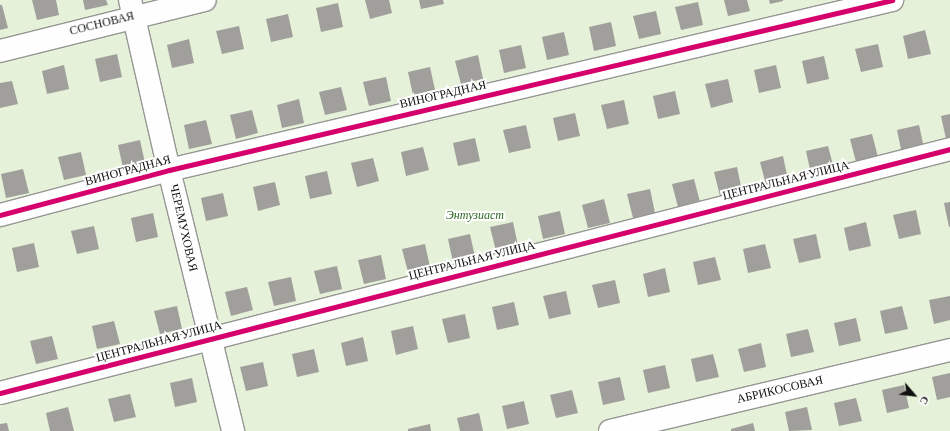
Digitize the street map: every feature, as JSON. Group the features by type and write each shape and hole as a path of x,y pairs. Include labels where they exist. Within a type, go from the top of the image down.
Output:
{"street":[{"name":"СОСНОВАЯ","path":"0,51 132,8 205,0"},
{"name":"ВИНОГРАДНАЯ","path":"0,215 169,170 892,0"},
{"name":"ЧЕРЕМУХОВАЯ","path":"132,8 209,339 233,431"},
{"name":"ЦЕНТРАЛЬНАЯ УЛИЦА","path":"0,393 950,149"},
{"name":"АБРИКОСОВАЯ","path":"610,431 950,350"}],"green space":[{"name":"Энтузиаст","path":"0,0 950,0 950,431 0,431"}],"building":[{"path":"32,0 56,0 59,15 37,20"},
{"path":"83,0 106,0 108,5 85,10"},
{"path":"365,0 389,0 392,13 370,19"},
{"path":"419,0 443,0 444,4 421,9"},
{"path":"724,0 747,0 750,11 728,16"},
{"path":"769,0 783,0 783,1 770,4"},
{"path":"698,2 703,25 681,30 675,7"},
{"path":"338,3 343,27 321,32 316,8"},
{"path":"0,5 2,5 8,28 0,30"},
{"path":"656,11 661,34 639,39 633,16"},
{"path":"288,14 293,37 271,42 266,19"},
{"path":"611,22 616,46 594,51 589,27"},
{"path":"239,26 244,49 222,54 216,31"},
{"path":"925,30 931,54 908,59 903,36"},
{"path":"564,32 569,55 547,60 542,37"},
{"path":"189,39 194,63 172,68 167,45"},
{"path":"878,44 883,67 861,72 855,49"},
{"path":"521,45 526,68 504,73 499,50"},
{"path":"117,54 122,77 100,82 95,59"},
{"path":"478,55 483,79 461,84 455,61"},
{"path":"824,56 829,79 807,84 802,61"},
{"path":"64,65 69,89 47,94 42,71"},
{"path":"776,65 781,88 759,93 754,70"},
{"path":"430,67 435,90 413,95 408,72"},
{"path":"386,77 391,101 369,106 363,82"},
{"path":"728,79 733,102 711,108 705,84"},
{"path":"12,81 18,104 0,108 0,83"},
{"path":"341,87 347,110 325,115 319,92"},
{"path":"675,91 680,114 658,119 653,96"},
{"path":"299,99 304,123 282,128 277,105"},
{"path":"624,100 629,124 607,129 601,105"},
{"path":"252,110 258,133 236,139 230,115"},
{"path":"575,113 580,136 558,141 553,118"},
{"path":"950,114 950,138 946,139 941,116"},
{"path":"206,120 212,144 189,149 184,125"},
{"path":"526,125 531,148 509,153 503,130"},
{"path":"919,125 924,148 902,154 897,130"},
{"path":"872,134 878,157 856,162 850,139"},
{"path":"475,138 480,161 458,166 453,143"},
{"path":"140,140 145,163 123,168 118,145"},
{"path":"828,146 834,169 811,174 806,151"},
{"path":"423,147 429,170 406,176 401,152"},
{"path":"81,152 86,175 64,180 58,157"},
{"path":"783,156 788,180 766,185 760,162"},
{"path":"373,158 379,181 357,187 351,163"},
{"path":"737,167 742,191 720,196 714,172"},
{"path":"23,169 29,193 6,198 1,174"},
{"path":"327,171 332,194 310,199 305,176"},
{"path":"694,179 700,202 678,207 672,184"},
{"path":"275,182 280,205 258,211 253,187"},
{"path":"650,189 655,213 633,218 627,194"},
{"path":"223,193 228,216 206,221 201,198"},
{"path":"604,199 610,223 588,228 582,205"},
{"path":"950,202 950,227 949,227 944,203"},
{"path":"916,210 921,234 899,239 893,215"},
{"path":"560,211 565,234 543,239 538,216"},
{"path":"153,213 158,237 136,242 131,218"},
{"path":"513,222 518,246 496,251 490,227"},
{"path":"866,222 871,246 849,251 844,228"},
{"path":"94,226 99,249 77,254 71,231"},
{"path":"470,234 475,257 453,262 448,239"},
{"path":"816,234 821,258 799,263 793,239"},
{"path":"34,243 39,267 17,272 12,248"},
{"path":"425,244 430,267 408,272 402,249"},
{"path":"765,244 771,268 748,273 743,249"},
{"path":"381,255 386,279 364,284 358,260"},
{"path":"715,257 721,280 698,285 693,262"},
{"path":"337,266 342,289 320,294 314,271"},
{"path":"665,268 670,292 648,297 643,274"},
{"path":"291,277 296,301 274,306 268,282"},
{"path":"615,280 620,303 598,308 592,285"},
{"path":"247,287 253,310 231,316 225,292"},
{"path":"566,291 571,314 549,319 543,296"},
{"path":"950,296 950,320 934,324 929,300"},
{"path":"514,302 519,325 497,330 492,307"},
{"path":"177,306 182,329 160,334 154,311"},
{"path":"902,306 908,329 885,334 880,311"},
{"path":"465,314 470,338 448,343 442,319"},
{"path":"856,318 861,341 839,346 834,323"},
{"path":"114,321 120,344 97,349 92,326"},
{"path":"413,326 418,349 396,355 391,331"},
{"path":"808,329 814,352 791,357 786,334"},
{"path":"52,336 58,359 36,364 30,341"},
{"path":"363,337 368,361 346,366 341,343"},
{"path":"761,343 766,367 744,372 738,349"},
{"path":"314,349 319,372 297,377 292,354"},
{"path":"713,354 719,377 696,382 691,359"},
{"path":"263,362 268,386 246,391 240,367"},
{"path":"665,365 670,388 648,393 643,370"},
{"path":"950,373 950,397 937,400 932,377"},
{"path":"620,377 625,400 603,405 598,382"},
{"path":"192,378 197,402 175,407 170,383"},
{"path":"904,385 909,408 887,413 882,390"},
{"path":"572,390 578,413 556,418 550,395"},
{"path":"130,394 136,417 114,422 108,399"},
{"path":"856,398 862,421 839,426 834,403"},
{"path":"524,401 529,424 507,429 502,406"},
{"path":"68,407 74,431 50,431 46,413"},
{"path":"807,407 812,430 789,431 785,412"},
{"path":"479,413 483,431 460,431 457,418"},
{"path":"7,423 9,431 0,431 0,424"},
{"path":"753,423 755,431 731,431 731,429"},
{"path":"430,424 431,431 408,431 408,429"}],"cycle path":[{"path":"0,215 169,170 892,0"},
{"path":"0,393 950,149"}]}
